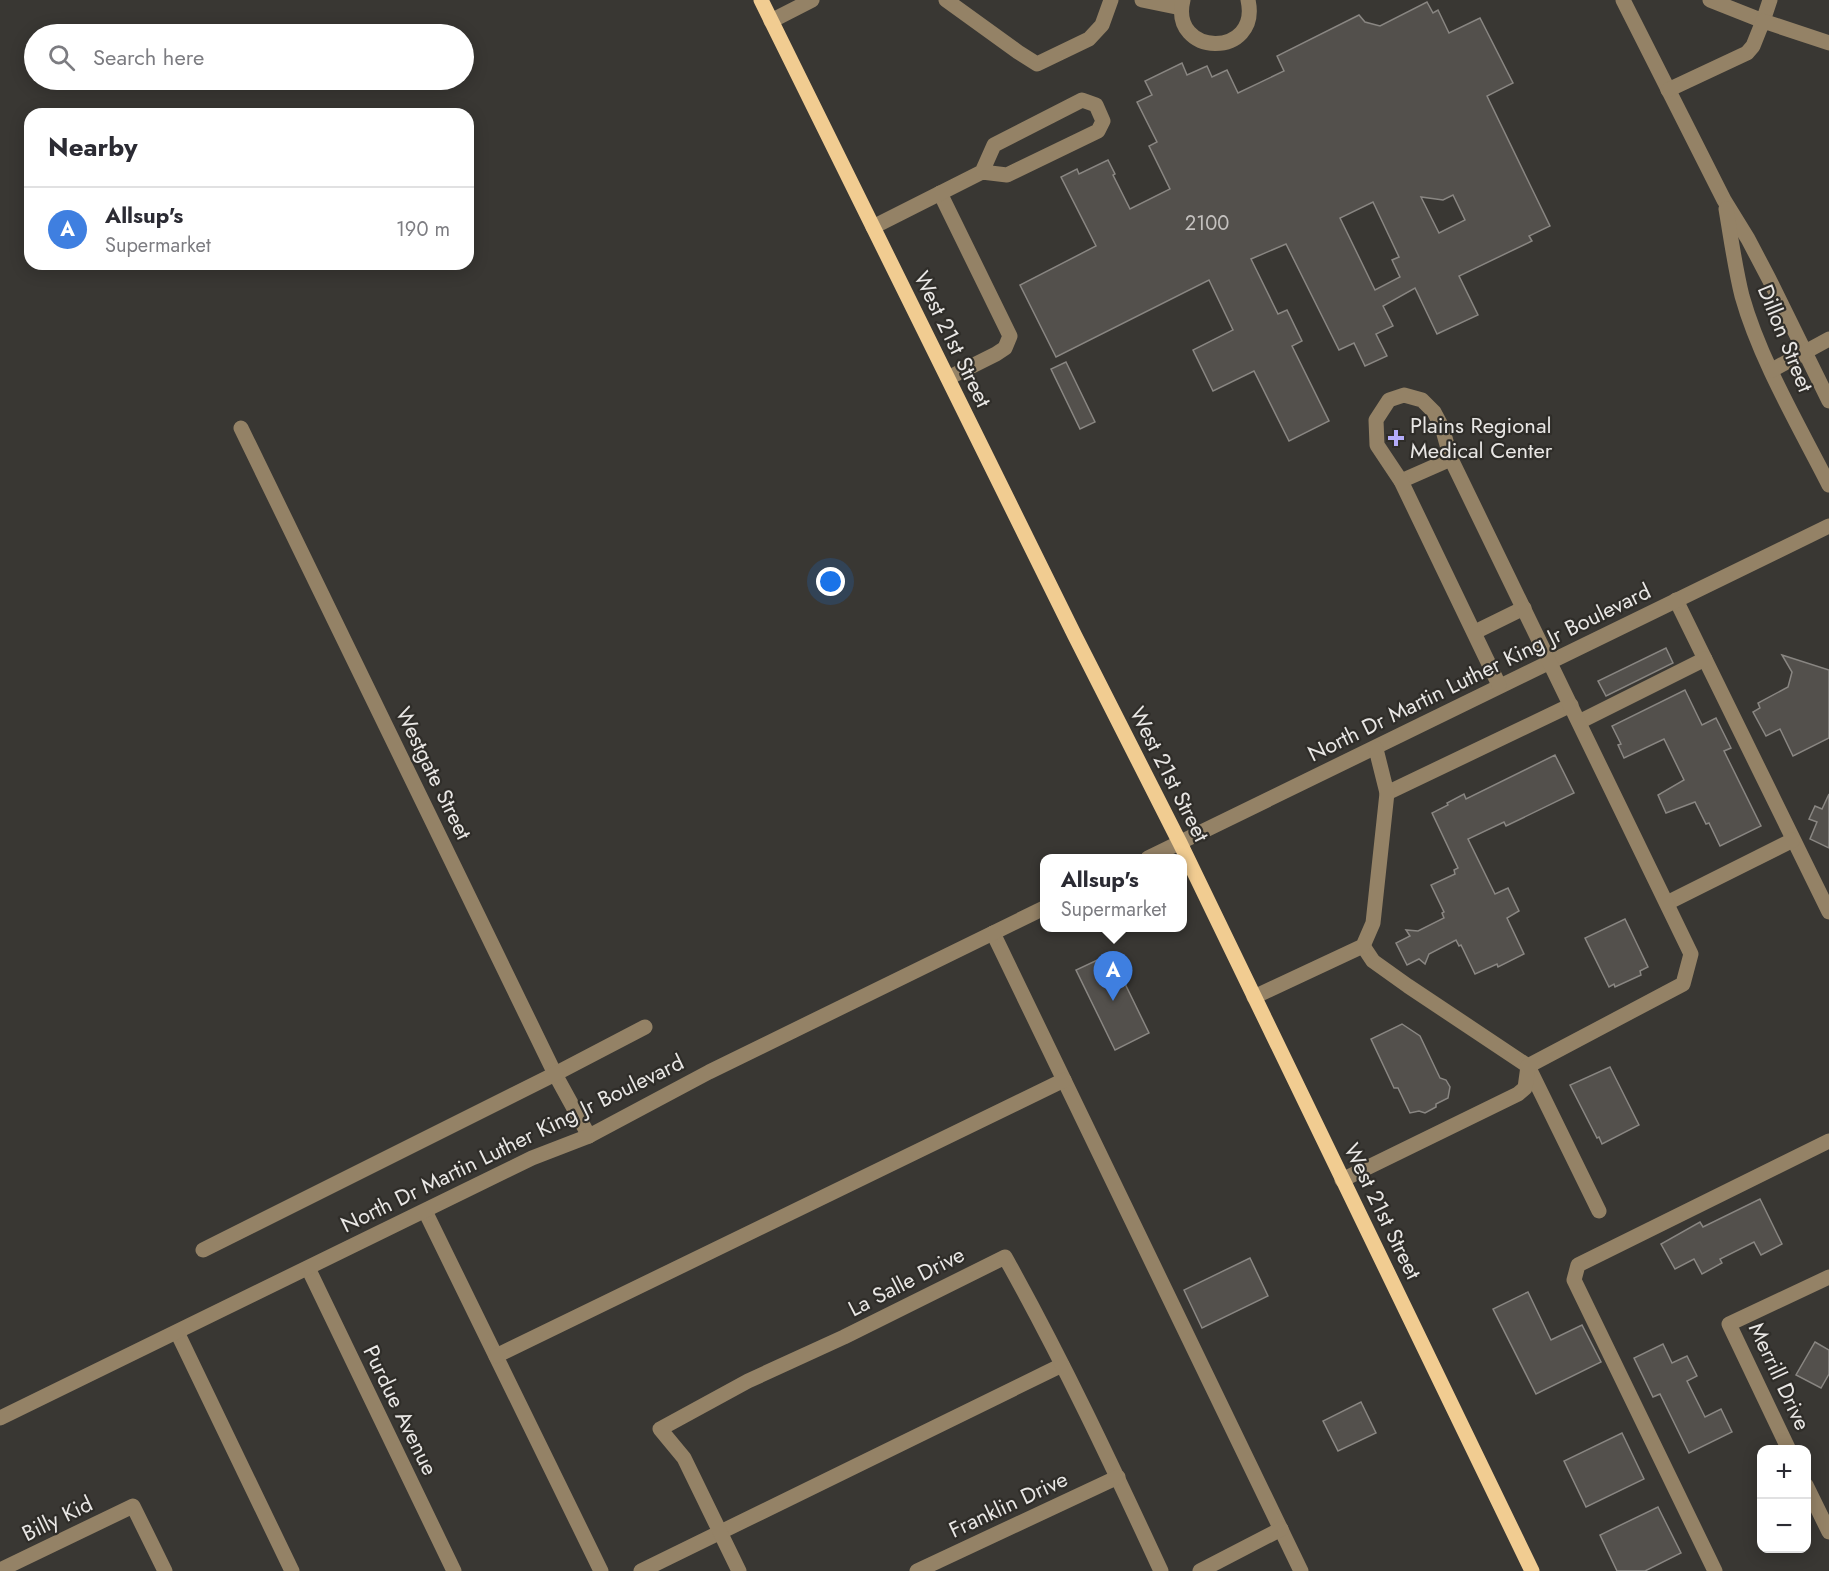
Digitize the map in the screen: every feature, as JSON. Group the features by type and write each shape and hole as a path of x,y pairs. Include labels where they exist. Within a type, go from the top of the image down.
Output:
{"main road":[{"name":"West 21st Street","path":"761,0 1185,854"},
{"name":"West 21st Street","path":"1187,858 1532,1571"}],"street":[{"path":"771,21 812,0"},
{"path":"946,0 1037,64 1089,39 1102,25 1111,0"},
{"path":"1142,0 1182,4 1182,19 1187,29 1204,43 1215,45 1236,38 1244,30 1249,20 1248,0"},
{"name":"Dillon Street","path":"1623,0 1724,200 1748,238 1829,401"},
{"path":"1710,0 1829,43"},
{"path":"1668,90 1747,53 1753,46 1770,0"},
{"path":"873,227 982,172 1007,176 1098,131 1103,121 1096,105 1082,100 994,145 982,172"},
{"path":"940,193 1010,336 1005,348 948,378"},
{"name":"Dillon Street","path":"1724,200 1743,297 1772,370 1829,485"},
{"path":"1772,370 1829,339"},
{"path":"1499,685 1401,482 1377,444 1376,420 1389,400 1404,395 1422,399 1434,412 1442,428 1451,459 1691,954 1683,984 1528,1066"},
{"name":"Westgate Street","path":"241,428 555,1074 589,1136"},
{"path":"1401,482 1451,459"},
{"name":"North Dr Martin Luther King Jr Boulevard","path":"1157,854 1376,749 1499,685 1829,526"},
{"path":"1676,600 1829,912"},
{"path":"1475,633 1524,608"},
{"path":"1579,722 1705,659"},
{"path":"1387,793 1571,705"},
{"path":"1254,997 1363,946 1373,923 1387,793 1376,749"},
{"path":"1666,903 1794,840"},
{"name":"North Dr Martin Luther King Jr Boulevard","path":"0,1418 532,1158 589,1136 709,1072 1040,910"},
{"path":"993,933 1301,1571"},
{"path":"1363,946 1373,960 1408,986 1528,1066 1599,1211"},
{"path":"203,1250 645,1027"},
{"path":"1342,1180 1518,1095 1525,1088 1528,1066"},
{"path":"496,1356 1064,1080"},
{"path":"1714,1571 1574,1280 1578,1265 1829,1141"},
{"path":"425,1211 601,1571"},
{"name":"La Salle Drive","path":"739,1571 684,1458 660,1428 748,1381 844,1337 1005,1257 1118,1477 1161,1571"},
{"name":"Purdue Avenue","path":"308,1268 454,1571"},
{"name":"Merrill Drive","path":"1787,1445 1729,1324 1829,1277"},
{"path":"177,1332 292,1571"},
{"path":"641,1571 1062,1365"},
{"name":"Franklin Drive","path":"916,1571 1118,1477"},
{"path":"1811,1495 1829,1532"},
{"name":"Billy Kid","path":"0,1570 133,1506 165,1571"},
{"path":"1200,1571 1281,1529"}],"building":[{"path":"1427,2 1433,13 1438,10 1449,33 1480,18 1513,83 1487,96 1550,226 1529,236 1532,241 1459,276 1478,315 1437,334 1415,288 1383,306 1393,326 1376,334 1387,356 1365,366 1354,343 1339,350 1286,244 1251,259 1278,314 1287,310 1302,341 1292,346 1329,421 1289,441 1254,371 1213,391 1193,350 1233,330 1209,280 1056,357 1020,285 1096,246 1061,177 1077,169 1079,174 1108,160 1130,209 1170,189 1149,146 1157,142 1137,102 1152,95 1145,81 1182,63 1187,75 1207,66 1212,77 1227,70 1238,93 1284,71 1277,56 1359,15 1365,22 1380,26","holes":["1453,195 1465,220 1439,233 1421,197 1443,200","1373,202 1399,257 1392,260 1400,277 1375,290 1340,218"]},
{"path":"1066,362 1095,422 1080,429 1051,369"},
{"path":"1666,648 1673,663 1606,696 1598,681"},
{"path":"1782,655 1829,670 1829,738 1793,756 1780,729 1766,736 1753,712 1760,708 1758,703 1788,687 1792,672"},
{"path":"1685,690 1702,725 1716,718 1731,748 1724,751 1761,826 1720,846 1695,802 1666,813 1658,795 1684,780 1664,739 1624,758 1618,745 1621,744 1612,726"},
{"path":"1555,755 1574,793 1506,826 1504,822 1468,839 1495,894 1508,888 1519,911 1507,918 1524,954 1498,967 1497,964 1475,974 1461,945 1459,946 1456,940 1429,954 1425,964 1419,959 1407,965 1396,943 1410,936 1406,930 1418,931 1444,918 1442,913 1444,912 1431,885 1455,874 1454,870 1458,868 1432,813 1464,794 1466,799"},
{"path":"1829,794 1829,848 1810,839 1817,822 1809,819 1815,806 1822,809"},
{"path":"1625,919 1648,967 1640,971 1641,975 1615,987 1614,984 1609,987 1585,938"},
{"path":"1106,956 1108,959 1112,957 1149,1033 1115,1050 1076,970"},
{"path":"1402,1024 1420,1036 1440,1078 1446,1080 1450,1087 1448,1098 1425,1113 1419,1111 1410,1113 1398,1088 1394,1088 1371,1039"},
{"path":"1610,1067 1639,1125 1602,1144 1570,1085"},
{"path":"1760,1199 1782,1244 1761,1255 1754,1242 1720,1259 1722,1263 1702,1274 1694,1259 1675,1269 1661,1244 1700,1222 1703,1227"},
{"path":"1250,1258 1268,1296 1202,1328 1184,1290"},
{"path":"1528,1292 1551,1340 1582,1325 1601,1362 1536,1394 1493,1309"},
{"path":"1815,1342 1829,1350 1829,1374 1821,1388 1796,1375"},
{"path":"1663,1344 1672,1363 1687,1356 1697,1376 1687,1381 1705,1417 1721,1409 1732,1432 1689,1453 1660,1394 1653,1397 1634,1358"},
{"path":"1361,1402 1376,1433 1338,1451 1323,1421"},
{"path":"1622,1433 1644,1479 1586,1507 1564,1461"},
{"path":"1658,1507 1681,1553 1645,1571 1617,1571 1600,1535"}],"place":[{"name":"Plains Regional Medical Center","path":"1396,438"},
{"name":"Allsup's","path":"1113,1001"}]}
